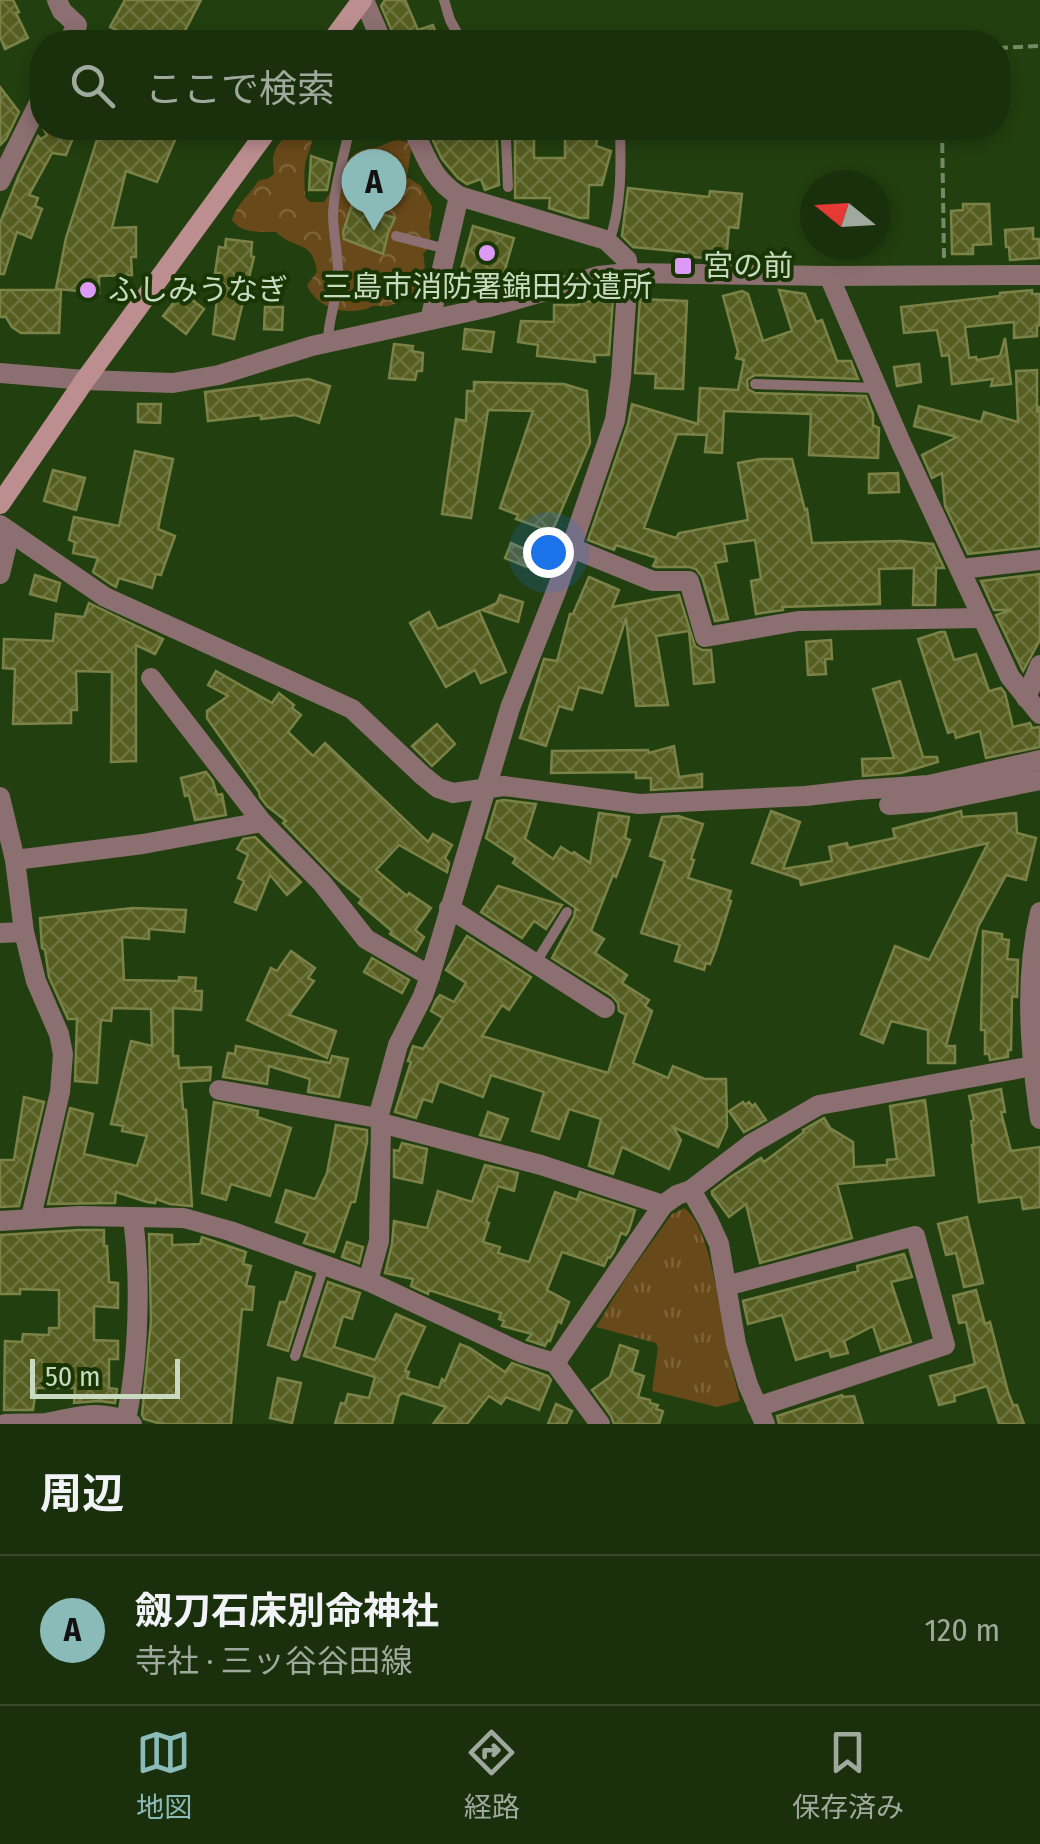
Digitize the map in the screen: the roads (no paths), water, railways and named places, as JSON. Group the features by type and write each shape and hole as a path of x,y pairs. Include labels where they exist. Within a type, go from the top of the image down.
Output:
{"main road":[{"path":"340,30 363,0"},
{"path":"0,504 260,140"}],"street":[{"path":"56,0 76,25 74,30"},
{"path":"363,0 377,30"},
{"path":"0,181 30,121"},
{"path":"368,1282 378,1241 380,1120 398,1045 430,976 510,708 616,420 628,273 626,260 596,236 459,196 436,177 418,140"},
{"path":"430,320 459,196"},
{"path":"0,373 173,382 219,375 328,342 490,307 598,276 628,273 1040,275"},
{"path":"829,276 1010,678 1033,706"},
{"path":"0,574 5,528 105,597 352,709 438,788 453,792 519,788 639,804 806,796 929,785 1040,760"},
{"path":"572,548 653,581 689,581 705,637 798,621 982,618"},
{"path":"961,568 1040,560"},
{"path":"1033,706 1040,665"},
{"path":"151,678 262,822 322,883 366,939 430,976"},
{"path":"889,806 932,802 1040,780"},
{"path":"0,797 16,860 24,932 36,981 60,1034 63,1054 60,1092 30,1217"},
{"path":"16,860 144,844 262,822"},
{"path":"449,908 605,1008"},
{"path":"1040,912 1033,956 1033,1066 1040,1119"},
{"path":"0,933 24,932"},
{"path":"555,1363 664,1205 691,1190 751,1144 819,1105 1033,1066"},
{"path":"219,1090 380,1120 541,1165 664,1205"},
{"path":"691,1190 719,1244 726,1286 736,1344 761,1415 944,1345 915,1236 726,1286"},
{"path":"5,1424 43,1424 89,1415 110,1416 128,1423 136,1308 133,1217"},
{"path":"0,1220 133,1217 184,1218 205,1223 368,1282 522,1353 555,1363 600,1424"}],"lane":[{"path":"444,0 455,30"},
{"path":"328,342 338,278 333,210 346,140"},
{"path":"506,140 508,188"},
{"path":"608,242 615,221 620,140"},
{"path":"396,236 446,249"},
{"path":"755,384 877,388"},
{"path":"535,964 567,912"},
{"path":"295,1356 324,1265"}],"place":[{"name":"劔刀石床別命神社","path":"374,231"},
{"name":"三島市消防署錦田分遣所","path":"487,253"},
{"name":"宮の前","path":"683,266"},
{"name":"ふしみうなぎ","path":"88,290"}]}
